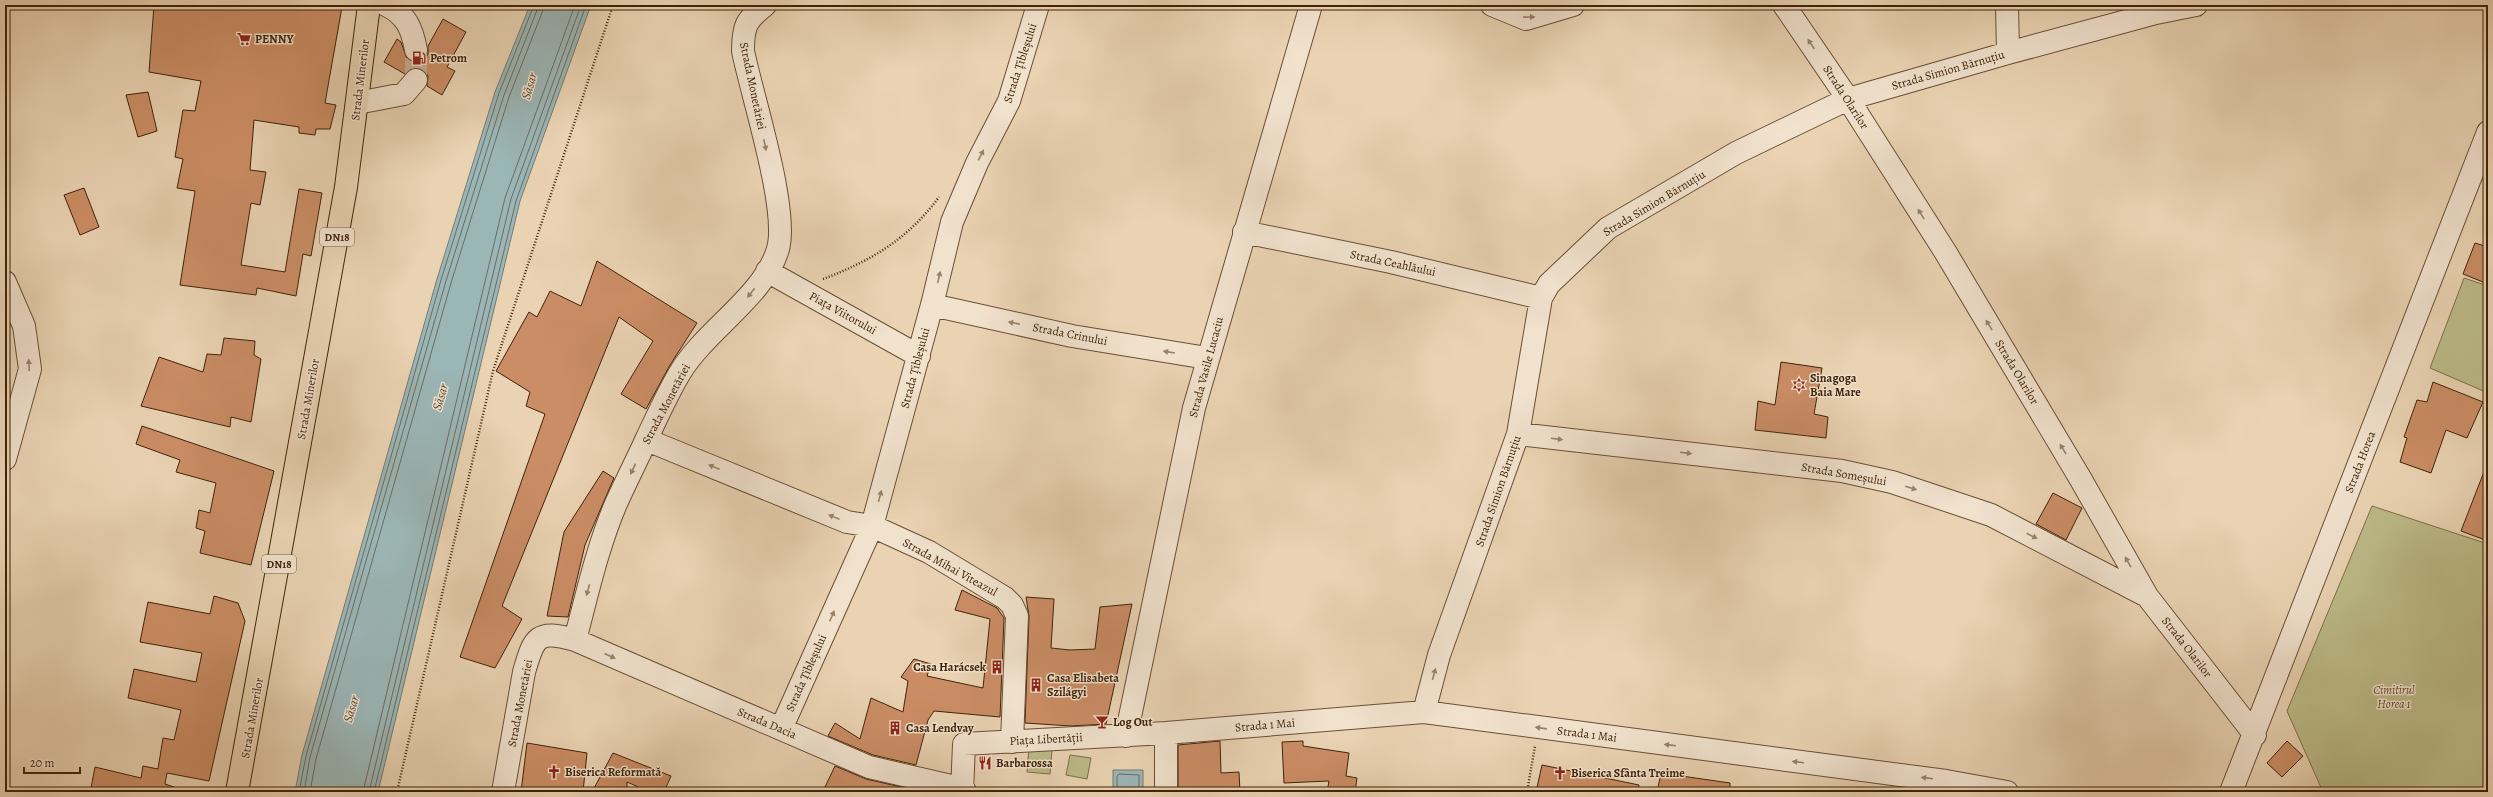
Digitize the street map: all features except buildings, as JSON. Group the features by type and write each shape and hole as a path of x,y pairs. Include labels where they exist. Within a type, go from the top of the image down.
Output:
{"main road":[{"name":"Strada Minerilor","path":"237,792 346,187 369,5"}],"street":[{"path":"386,5 397,10 411,26 416,50"},
{"name":"Strada Monetăriei","path":"503,792 524,672 529,654 536,640 552,633 575,640 597,556 615,506 681,370 704,341 749,296 767,271 778,249 780,224 775,191 743,51 743,30 751,16 765,5"},
{"name":"Strada Țibleșului","path":"782,729 872,526 919,356 952,222 977,163 1009,101 1038,5"},
{"name":"Strada Vasile Lucaciu","path":"1126,735 1194,408 1311,5"},
{"path":"1492,5 1526,19 1573,5"},
{"name":"Strada Olarilor","path":"1784,5 1848,99 1954,267 2080,478 2147,596 2255,735"},
{"path":"2007,5 2008,53"},
{"name":"Strada Simion Bărnuțiu","path":"1424,712 1439,655 1518,434 1541,298 1549,284 1608,228 1736,153 1848,99 2008,53 2156,13 2196,5"},
{"path":"357,103 404,94 416,80"},
{"name":"Strada Horea","path":"2231,792 2479,179 2488,132"},
{"name":"Strada Ceahlăului","path":"1244,232 1391,262 1541,298"},
{"name":"Piața Viitorului","path":"767,271 919,356"},
{"path":"5,282 24,326 30,369 12,406 5,459"},
{"name":"Strada Crinului","path":"932,305 1072,336 1208,358"},
{"name":"Strada Someșului","path":"1518,434 1842,471 1892,482 1991,515 2147,596"},
{"name":"Strada Mihai Viteazul","path":"647,440 847,522 872,526 929,552 1004,598 1012,605 1016,616 1017,628 1012,742"},
{"name":"Strada Dacia","path":"575,640 869,767 963,790"},
{"name":"Strada 1 Mai","path":"1166,733 1424,712 1946,781 2007,792"},
{"path":"1166,733 1166,792"},
{"name":"Piața Libertății","path":"963,790 964,744 1166,733"}],"path":[{"path":"397,792 493,371 613,5"},
{"path":"798,288 857,266 888,249 930,209 944,190"},
{"path":"1526,792 1539,728"}],"green space":[{"path":"2464,278 2488,286 2488,393 2430,368"},
{"name":"Cimitirul Horea 1","path":"2372,506 2488,544 2488,792 2323,792 2287,711"},
{"path":"1029,747 1052,749 1050,774 1027,772"},
{"path":"1070,755 1091,758 1087,779 1066,775"}],"water":[{"name":"Săsar","path":"530,5 591,5 520,201 378,792 295,792 302,755 437,279 495,92"},
{"path":"1113,770 1143,770 1143,792 1113,792"}],"tunnel":[{"path":"416,50 416,80"}],"place":[{"name":"PENNY","path":"244,39"},
{"name":"Petrom","path":"419,58"},
{"name":"Sinagoga Baia Mare","path":"1799,385"},
{"name":"Casa Harácsek","path":"997,667"},
{"name":"Casa Elisabeta Szilágyi","path":"1036,685"},
{"name":"Log Out","path":"1102,722"},
{"name":"Casa Lendvay","path":"895,728"},
{"name":"Barbarossa","path":"985,763"},
{"name":"Biserica Reformată","path":"554,772"},
{"name":"Biserica Sfânta Treime","path":"1560,773"}]}
